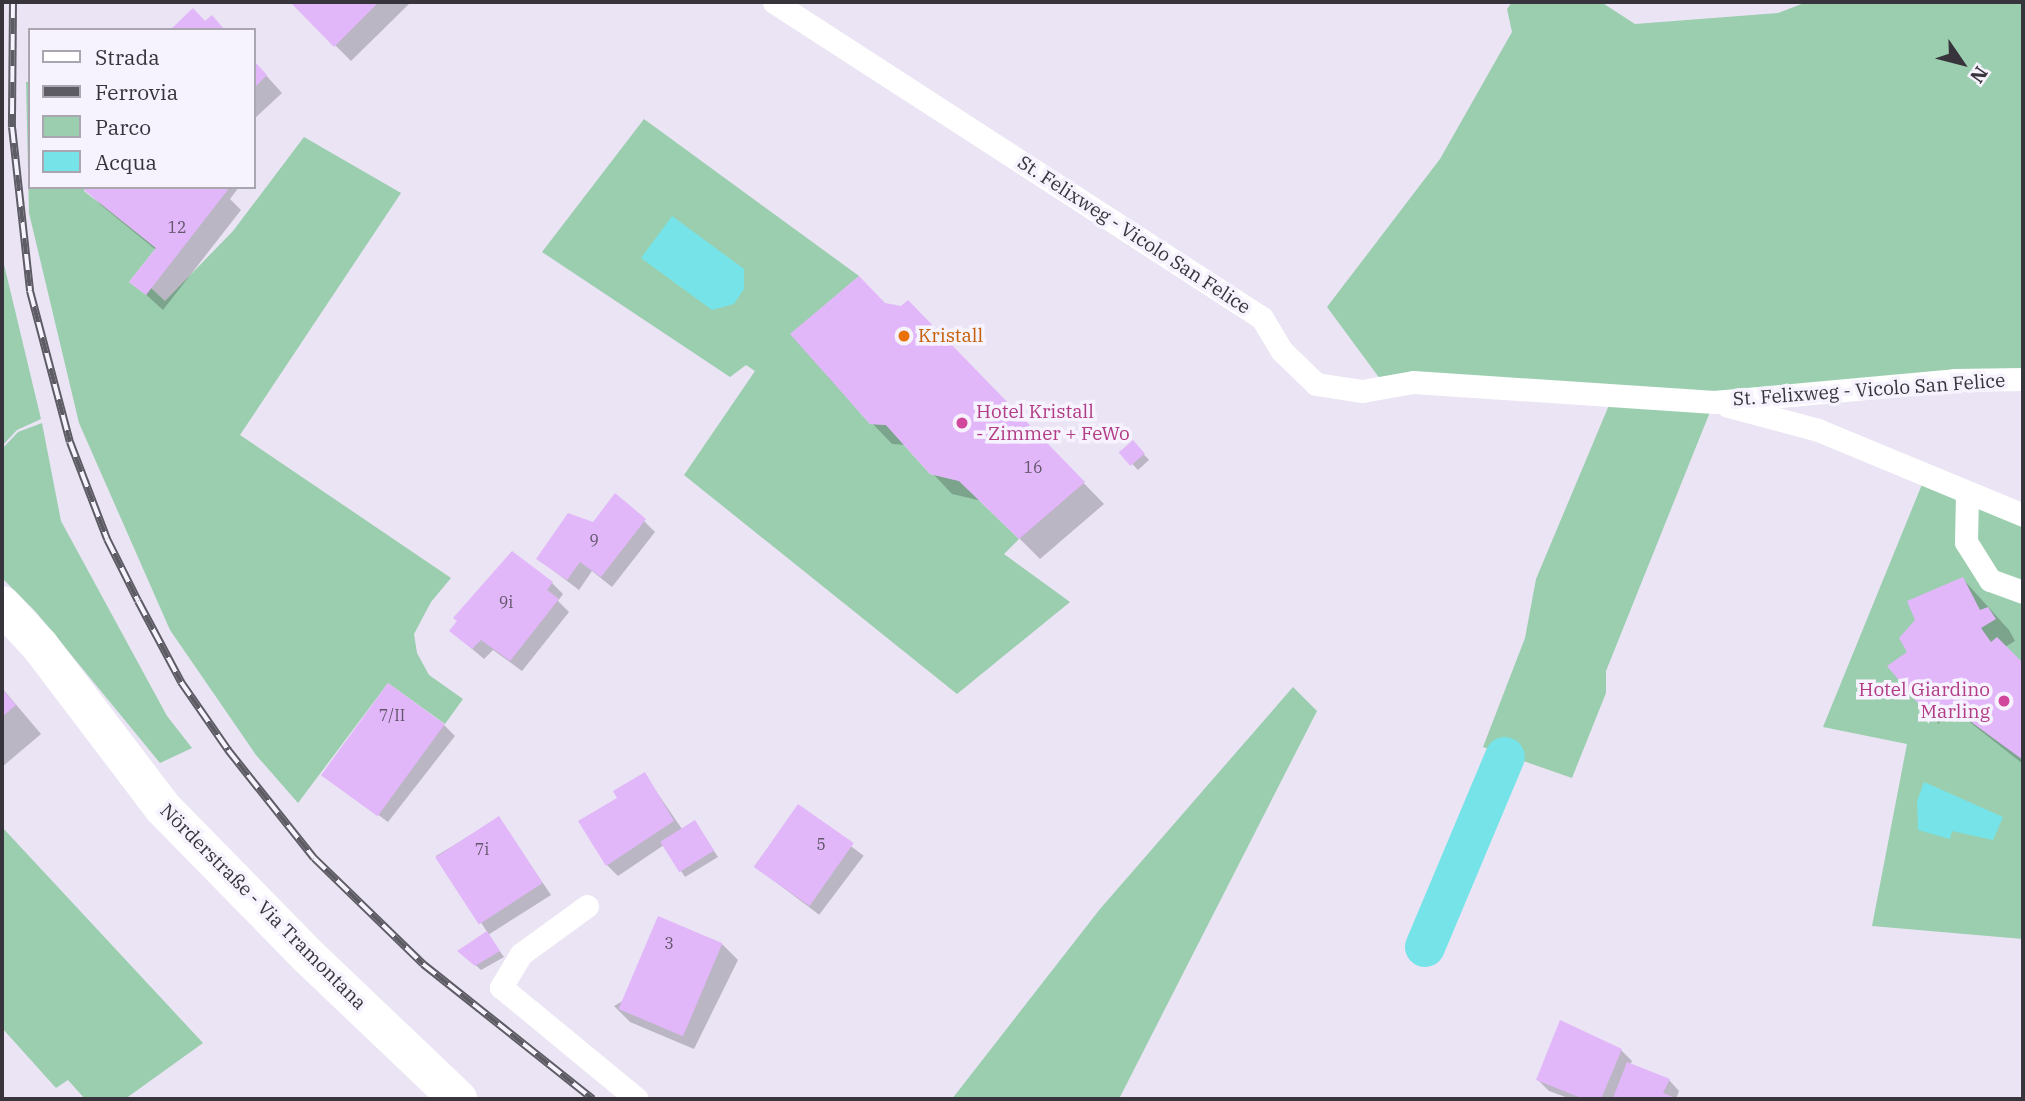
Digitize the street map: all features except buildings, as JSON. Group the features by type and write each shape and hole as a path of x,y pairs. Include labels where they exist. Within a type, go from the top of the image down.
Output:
{"street":[{"name":"Nörderstraße - Via Tramontana","path":"2,605 40,646 163,808 309,957 458,1099"}],"lane":[{"name":"St. Felixweg - Vicolo San Felice","path":"774,2 1262,318 1282,351 1316,384 1362,391 1413,382 1714,402 1954,380 2023,379"},
{"name":"St. Felixweg - Vicolo San Felice","path":"1714,402 1818,430 2023,515"},
{"path":"1967,494 1966,542 1990,580 2023,593"},
{"path":"587,906 521,954 501,987 637,1099"}],"green space":[{"path":"1512,2 1601,2 1635,24 1778,13 1807,2 2023,2 2023,379 1714,402 1606,671 1606,693 1572,778 1483,747 1525,638 1536,579 1612,398 1386,387 1327,307 1440,159 1512,32 1507,9"},
{"path":"26,82 28,82 28,169"},
{"path":"644,119 859,276 791,334 870,424 886,425 930,474 959,481 1019,539 1004,554 1070,602 957,694 684,475 755,371 746,365 730,377 542,252"},
{"path":"304,137 401,193 240,435 451,578 431,602 414,634 417,653 429,675 463,699 445,724 388,683 298,803 256,755 170,630 79,423 29,213 28,189 85,189 84,191 156,248 129,282 146,295 151,288 165,301 233,231"},
{"path":"2,256 41,419 17,430 2,446"},
{"path":"42,423 61,521 167,716 192,748 160,763 36,612 2,578 2,449 18,432"},
{"path":"1925,477 2023,515 2023,939 1872,926 1907,744 1823,727"},
{"path":"1293,687 1317,711 1119,1099 952,1099 1100,909"},
{"path":"2,827 203,1043 125,1099 85,1099 68,1080 56,1088 2,1028"}],"water":[{"path":"672,216 744,269 744,289 734,304 712,310 641,258"},
{"path":"1924,782 2003,817 1993,840 1952,831 1950,839 1918,830 1917,801"}],"waterway":[{"path":"1425,947 1505,757"}],"railway":[{"path":"13,2 12,127 30,291 70,442 107,539 138,601 181,682 228,750 314,858 423,964 593,1099"}],"place":[{"name":"Kristall","path":"904,336"},
{"name":"Hotel Kristall - Zimmer + FeWo","path":"962,423"},
{"name":"Hotel Giardino Marling","path":"2004,701"}]}
